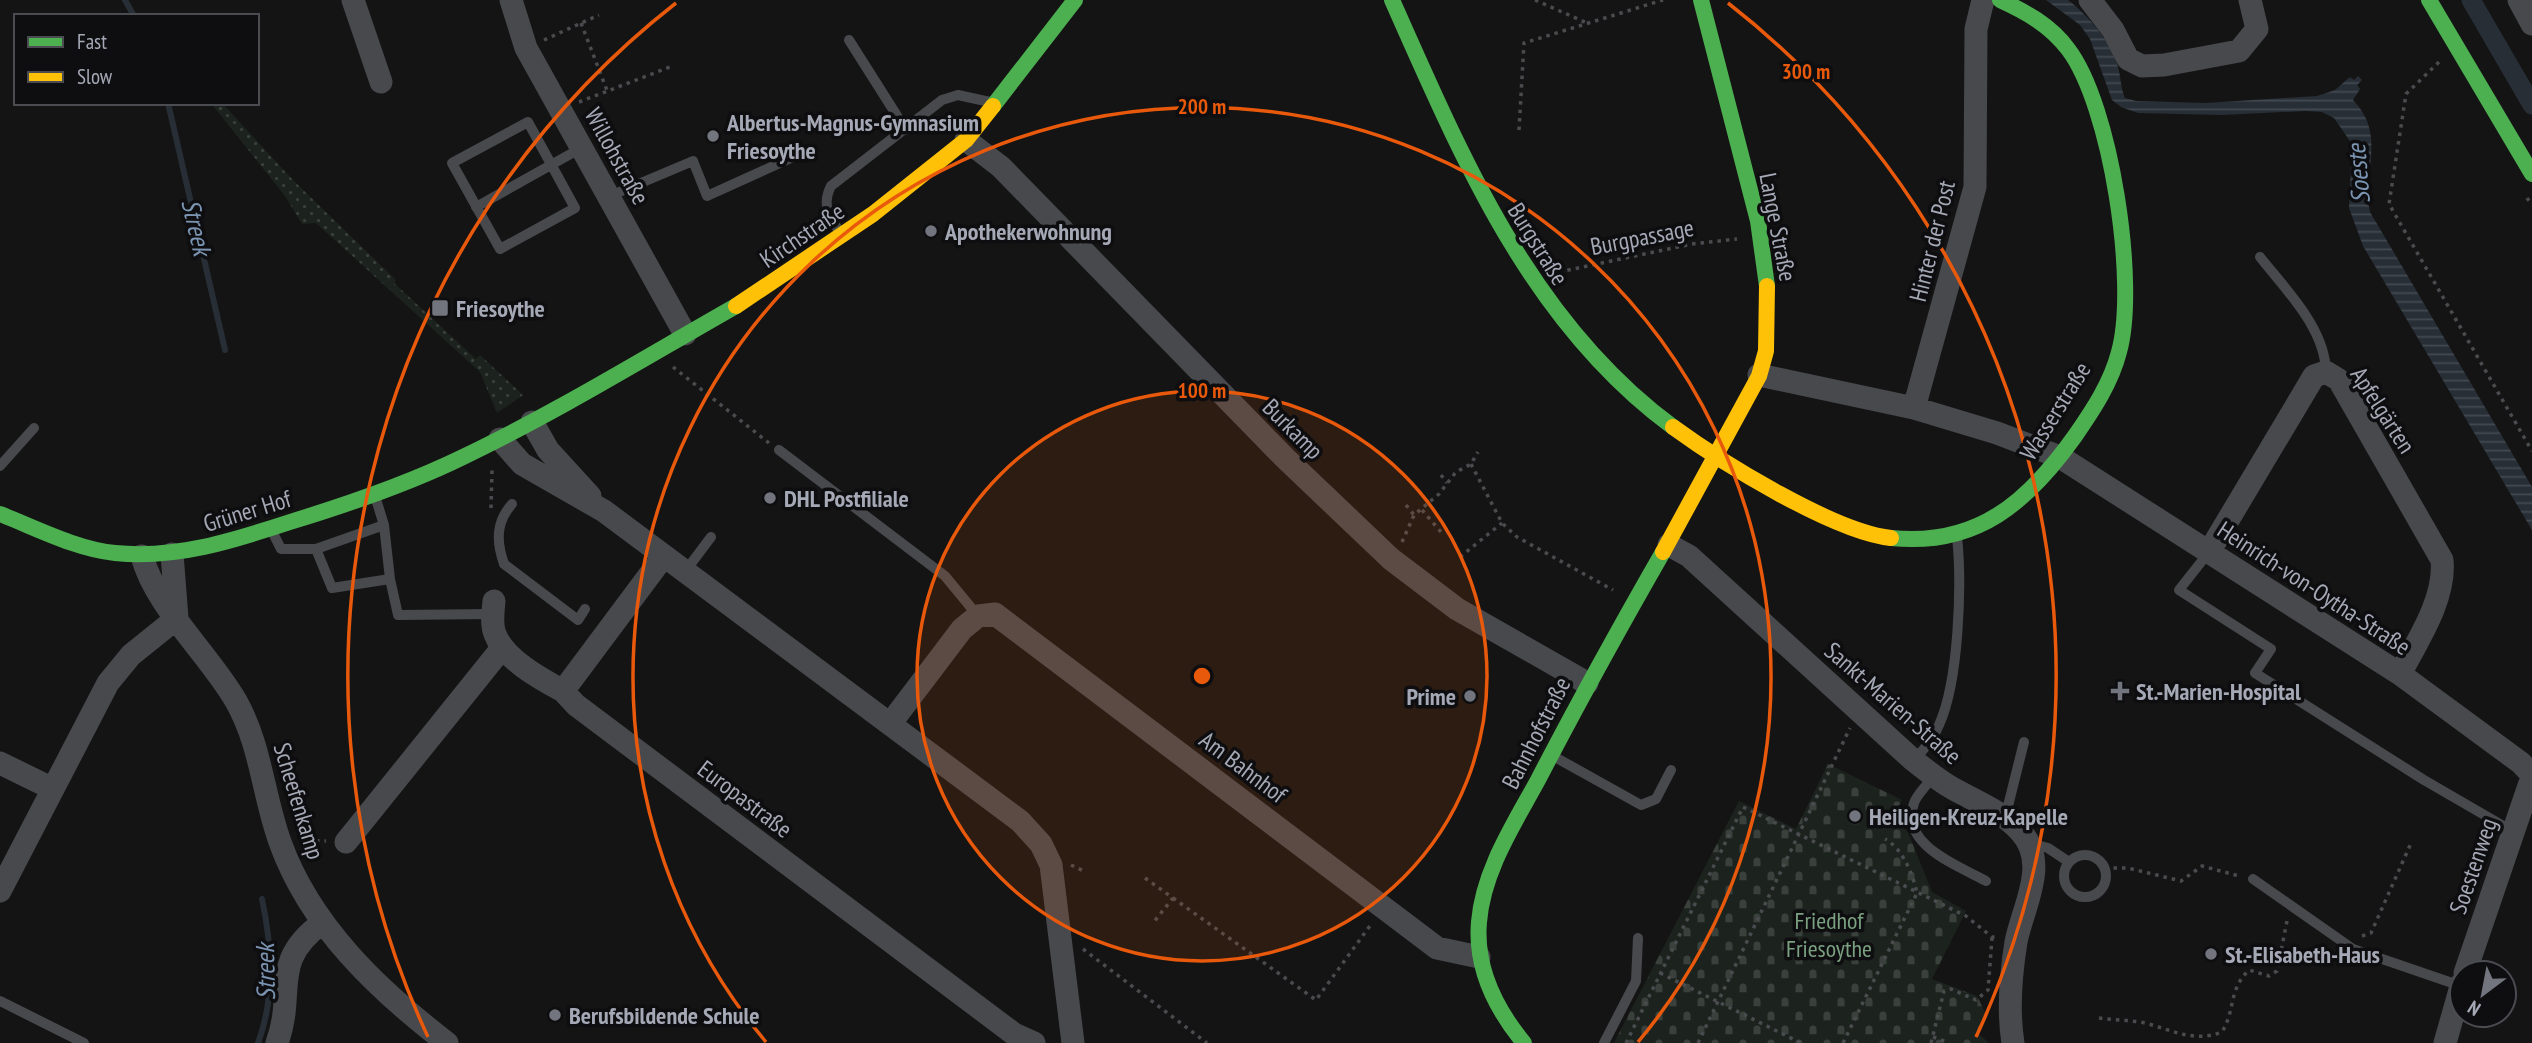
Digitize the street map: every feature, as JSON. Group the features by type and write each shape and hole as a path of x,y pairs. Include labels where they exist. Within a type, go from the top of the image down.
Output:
{"street":[{"path":"353,0 381,82"},
{"name":"Willohstraße","path":"511,0 526,48 685,334"},
{"name":"Kirchstraße","path":"500,439 758,293 842,236 966,140 1075,0"},
{"name":"Burgstraße","path":"1392,0 1476,185 1549,305 1623,386 1659,419 1717,457"},
{"name":"Lange Straße","path":"1701,0 1760,236 1769,294 1766,350 1759,375 1717,457"},
{"name":"Hinter der Post","path":"1914,408 1975,187 1976,29 1983,0"},
{"path":"2090,0 2113,30 2128,59 2141,66 2164,65 2239,51 2257,29 2250,0"},
{"path":"2429,0 2532,174"},
{"path":"2519,0 2532,24"},
{"name":"Wasserstraße","path":"1717,457 1850,528 1887,538 1957,536 2010,510 2030,495 2088,417 2109,380 2123,339 2126,298 2109,160 2086,75 2068,46 2052,27 2010,2"},
{"name":"Burkamp","path":"966,140 1001,167 1285,458 1391,559 1457,609 1587,683"},
{"name":"Apfelgärten","path":"2209,552 2314,376 2326,372 2339,380 2442,560 2444,578 2420,636 2399,674"},
{"name":"Heinrich-von-Oytha-Straße","path":"1759,375 1914,408 1997,433 2060,457 2399,674 2521,762 2532,776"},
{"path":"532,422 548,450 604,511"},
{"path":"500,439 522,464 604,511 684,573 993,798 1041,844 1054,877 1062,948 1066,1042"},
{"name":"Grüner Hof","path":"0,514 63,539 113,553 142,556 172,554 222,544 374,494 500,439"},
{"name":"Bahnhofstraße","path":"1524,1043 1507,1024 1491,997 1479,957 1482,903 1506,842 1587,683 1669,545 1717,457"},
{"name":"Sankt-Marien-Straße","path":"1669,545 1689,556 1913,760 1933,776 2006,818 2029,843"},
{"path":"0,891 108,683 131,655 177,618 172,554"},
{"name":"Scheefenkamp","path":"142,556 153,587 221,677 251,730 280,842 300,892 323,923 371,976 447,1043"},
{"path":"563,691 663,557"},
{"path":"346,842 502,648 495,634 493,607"},
{"name":"Am Bahnhof","path":"978,616 995,614 1437,948 1479,957"},
{"path":"890,724 962,629 978,616"},
{"name":"Europastraße","path":"502,648 546,682 563,691 576,705 1003,1026 1034,1043"},
{"path":"0,763 52,789"},
{"name":"Soestenweg","path":"2470,959 2532,776"},
{"path":"2013,1043 2011,1028 2017,938 2033,877 2034,861 2029,843"},
{"path":"277,1043 286,1005 286,968 295,948 323,923"}],"lane":[{"path":"849,40 906,130"},
{"path":"842,236 825,208 825,197 831,186 942,100 958,95 996,104"},
{"path":"528,122 552,166 575,208 500,249 452,163 528,122"},
{"path":"477,207 583,147"},
{"path":"610,196 693,161 707,195 791,158"},
{"path":"2260,257 2304,313 2326,353 2326,372"},
{"path":"0,466 34,428"},
{"path":"779,450 945,576 978,616"},
{"path":"374,494 384,525 390,579 398,615 493,607"},
{"path":"512,504 500,517 499,551 503,564 578,620 585,609"},
{"path":"271,528 281,550 316,549 384,525"},
{"path":"1913,760 1940,725 1948,695 1958,617 1960,572 1957,536"},
{"path":"684,573 711,537"},
{"path":"316,549 332,588 390,579"},
{"path":"2209,552 2179,590 2270,649 2255,673 2424,780 2512,831"},
{"path":"2006,818 2024,743"},
{"path":"1550,755 1641,805 1656,799 1671,770"},
{"path":"1933,776 1914,801 1911,817 1918,837 1932,852 1986,881"},
{"path":"2029,843 2048,848 2069,862"},
{"path":"2088,855 2105,868 2105,884 2101,891 2094,895 2078,896 2064,881 2069,862 2088,855"},
{"path":"2253,879 2353,949 2448,977"},
{"path":"1604,1043 1636,981 1638,938"},
{"path":"0,1001 84,1043"}],"path":[{"path":"1535,0 1589,24"},
{"path":"1519,130 1524,43 1663,0"},
{"path":"526,48 599,15"},
{"path":"582,23 608,93"},
{"path":"2443,58 2406,94 2389,204 2532,452"},
{"path":"560,108 608,93 670,67"},
{"name":"Burgpassage","path":"1533,280 1622,257 1760,236"},
{"path":"669,363 686,380 779,450"},
{"path":"1391,559 1414,514 1456,472 1471,464 1478,452"},
{"path":"1471,464 1502,523 1517,537 1635,602"},
{"path":"1441,475 1447,483"},
{"path":"1406,505 1414,514"},
{"path":"1421,509 1441,532"},
{"path":"1460,557 1502,523"},
{"path":"1698,1043 1801,835 1853,722 1861,712"},
{"path":"1626,1043 1743,807 1966,916 1992,937 2017,938"},
{"path":"280,842 292,839 346,842"},
{"path":"1843,1043 1917,892 1915,881 1895,845 1885,839"},
{"path":"2360,937 2371,933 2412,842"},
{"path":"2105,868 2128,868 2181,881 2202,866 2253,879"},
{"path":"1145,878 1316,1000 1384,907"},
{"path":"1153,923 1172,898"},
{"path":"2099,1018 2142,1023 2180,1035 2200,1038 2222,1032 2228,1023 2237,982 2249,970 2269,976 2277,971 2290,905"},
{"path":"1931,1043 1944,991 1951,989 1976,1000 1988,990 1992,937"},
{"path":"1062,948 1080,947 1207,1043"},
{"path":"1660,973 1801,1043"},
{"path":"1933,1037 1949,1043"}],"green space":[{"path":"213,105 224,105 293,180 396,280 394,283 476,359 480,355 523,395 497,413 480,372 316,223 302,224 285,196"},
{"name":"Friedhof Friesoythe","path":"1828,764 1902,800 1890,822 1907,830 1932,892 1966,911 1932,979 1977,996 1985,1012 1978,1033 1989,1043 1614,1043 1739,801 1796,829"}],"water":[{"name":"Soeste","path":"2046,0 2068,0 2092,22 2112,51 2125,98 2136,101 2206,103 2317,96 2335,90 2350,77 2354,80 2358,76 2362,80 2357,85 2360,89 2353,100 2369,126 2370,212 2532,487 2532,530 2363,246 2349,208 2352,144 2334,118 2322,112 2306,111 2222,115 2138,113 2121,107 2112,100 2090,39 2080,25"}],"waterway":[{"name":"Streek","path":"125,0 133,14"},
{"path":"2471,0 2532,105"},
{"name":"Streek","path":"168,105 225,350"},
{"name":"Streek","path":"258,1043 267,1008 270,972 262,899"}],"traffic: fast":[{"path":"993,106 1075,0"},
{"path":"1392,0 1474,176 1505,233 1540,287 1579,338 1623,385 1673,427"},
{"path":"1701,0 1758,221 1767,286"},
{"path":"1891,538 1922,539 1949,535 1975,527 2019,500 2057,460 2082,426 2106,385 2119,352 2124,322 2123,241 2117,196 2097,110 2083,75 2061,40 2037,20 2000,0"},
{"path":"2429,0 2532,174"},
{"path":"0,514 71,543 115,553 182,551 247,536 356,501 442,467 567,403 736,306"},
{"path":"1524,1043 1496,1001 1480,955 1479,922 1487,884 1510,831 1663,552"}],"traffic: slow":[{"path":"736,306 873,214 966,140 993,106"},
{"path":"1663,552 1759,376 1766,351 1767,286"},
{"path":"1673,427 1748,476 1810,509 1867,533 1891,538"}],"place":[{"name":"Albertus-Magnus-Gymnasium Friesoythe","path":"713,136"},
{"name":"Apothekerwohnung","path":"931,231"},
{"name":"Friesoythe","path":"440,308"},
{"name":"DHL Postfiliale","path":"770,498"},
{"name":"St.-Marien-Hospital","path":"2120,691"},
{"name":"Prime","path":"1470,696"},
{"name":"Heiligen-Kreuz-Kapelle","path":"1855,816"},
{"name":"St.-Elisabeth-Haus","path":"2211,954"},
{"name":"Berufsbildende Schule","path":"555,1015"}]}
